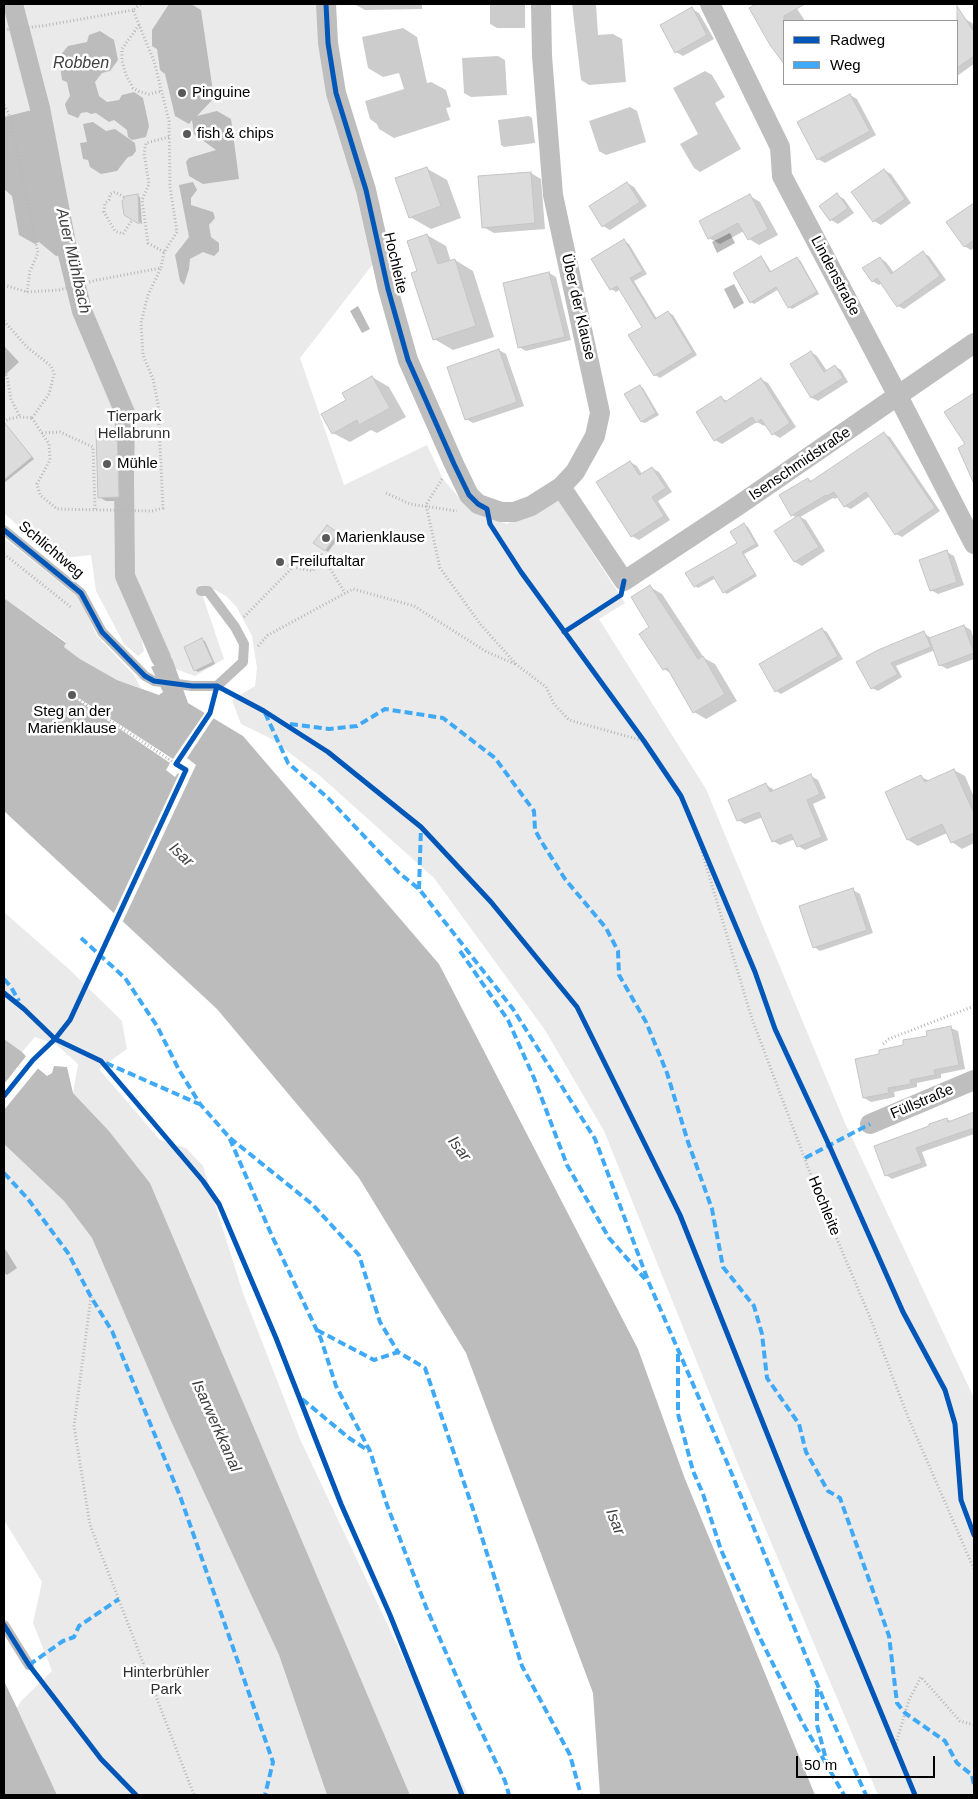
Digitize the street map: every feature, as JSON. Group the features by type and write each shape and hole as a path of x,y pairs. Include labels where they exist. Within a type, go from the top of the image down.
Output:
{"street":[{"name":"Hochleite","path":"326,4 328,43 336,93 366,190 388,289 408,360 469,495 478,504 494,511 514,512 531,506 561,487"},
{"name":"Über der Klause","path":"541,4 542,56 553,195 600,413 595,436 575,472 561,487"},
{"name":"Lindenstraße","path":"710,4 780,147 782,176 974,544"},
{"name":"Isenschmidstraße","path":"561,487 624,581 740,505 974,343"},
{"name":"Füllstraße","path":"870,1124 974,1080"}],"lane":[{"name":"Schlichtweg","path":"4,530 80,593 102,632 145,676 154,681 192,686 217,686 243,662"},
{"path":"201,591 208,591 235,627 244,644 243,662"},
{"path":"4,1625 29,1665"}],"path":[{"path":"4,30 42,26 132,10 141,4"},
{"path":"32,418 50,444 50,460 37,484 40,495 57,509 144,511 163,508 158,404 153,379 143,355 141,323 148,295 161,268 164,252 177,232 170,187 169,121 154,61 132,10"},
{"path":"139,25 122,49 122,61 126,75 133,88 140,92 149,94 162,91"},
{"path":"4,105 9,114 38,253 30,271 27,292"},
{"path":"164,252 148,242 141,217 140,200 149,184 144,153 146,143 169,136"},
{"path":"124,196 115,192 110,194 109,200 105,203 104,212 115,231 123,234 132,220"},
{"path":"4,285 27,292 60,290 97,280 161,268"},
{"path":"4,323 27,347 51,366 54,374 49,394 32,418"},
{"path":"4,372 7,376 11,399 20,417"},
{"path":"4,422 20,417 32,418"},
{"path":"42,433 60,432 93,446 94,509"},
{"path":"454,464 440,481 426,505 440,568 481,625 517,666"},
{"path":"386,493 410,504 453,509 462,513"},
{"path":"4,554 75,610"},
{"path":"281,563 313,571 321,554 345,593"},
{"path":"235,627 294,567"},
{"path":"243,662 268,635 353,589 414,606 487,652 517,666 546,687 554,704 569,720 644,741"},
{"path":"72,695 176,764"},
{"path":"884,1044 889,1039 974,1006"},
{"path":"91,1297 74,1426 90,1525 194,1795"},
{"path":"29,1665 101,1759 136,1795"},
{"path":"895,1747 909,1700 921,1677 960,1721 974,1725"}],"green space":[{"name":"Tierpark Hellabrunn","path":"4,4 317,4 373,264 300,358 344,485 427,445 443,479 468,508 507,524 556,497 625,603 599,619 706,789 845,1123 974,1398 974,1795 878,1795 740,1469 604,1131 545,1030 434,878 320,776 270,738 241,724 232,700 255,686 257,668 252,636 236,606 226,596 213,589 199,585 224,659 195,676 159,663 140,631 144,651 138,656 124,644 96,591 91,555 64,558 41,547 4,513"},
{"path":"4,538 79,598 97,636 134,675 141,688 117,680 80,659 64,647 66,642 4,598"},
{"path":"5,913 70,970 122,1021 127,1049 99,1069 160,1140 186,1148 203,1166 243,1293 300,1439 468,1795 410,1795 150,1183 109,1131 73,1093 78,1064 57,1045 35,1037 22,1052 4,1039"},
{"name":"Hinterbrühler Park","path":"4,1144 64,1201 92,1238 279,1655 327,1795 57,1795 17,1708 21,1701 52,1671 33,1623 42,1582 4,1520"}],"water":[{"name":"Robben","path":"100,31 114,40 118,60 110,71 102,73 95,82 99,96 107,102 119,100 122,95 134,92 143,98 149,126 146,137 132,140 128,137 127,130 114,120 109,122 96,113 81,113 78,118 68,114 65,104 70,96 67,82 62,80 59,57 68,46 87,42 89,35"},
{"name":"Auer Mühlbach","path":"40,108 68,254 56,256 39,242 35,244 19,235 12,196 4,189 4,117"},
{"path":"193,182 197,190 191,198 191,205 213,212 215,218 209,225 211,237 219,243 219,251 214,256 203,252 190,259 184,285 180,281 175,255 189,237 179,185"},
{"path":"730,233 735,243 717,253 712,242"},
{"path":"734,284 744,303 734,309 724,289"},
{"path":"358,306 370,329 362,333 350,311"},
{"name":"Isar","path":"4,598 66,643 64,647 80,659 117,680 159,695 163,692 151,667 172,658 188,703 243,736 439,964 638,1349 685,1479 815,1795 600,1795 593,1693 466,1353 359,1178 217,1009 4,811"},
{"name":"Isarwerkkanal","path":"4,1039 22,1052 47,1076 52,1073 54,1066 67,1067 73,1093 109,1131 150,1183 410,1795 327,1795 279,1655 171,1421 92,1238 64,1201 4,1144"},
{"path":"4,1681 17,1708 57,1795 4,1795"}],"pier":[{"path":"71,693 173,759 206,711 215,716 187,758 196,765 122,923 113,915 179,774 175,777 166,770 170,763 70,695"},
{"path":"27,1055 40,1066 4,1110 4,1084"}],"building":[{"path":"756,4 805,4 784,16 783,63 770,45 749,8"},
{"path":"957,6 974,32 974,56 958,67 958,20"},
{"path":"692,7 707,35 675,53 660,25"},
{"path":"850,94 870,131 817,160 797,122"},
{"path":"427,167 441,206 409,218 395,178"},
{"path":"884,169 905,199 873,222 851,192"},
{"path":"531,172 535,223 482,228 478,176"},
{"path":"627,182 640,202 602,227 589,206"},
{"path":"837,193 848,208 830,221 819,206"},
{"path":"138,194 139,224 124,215 122,201 126,196"},
{"path":"750,194 768,229 748,240 738,223 708,239 699,221"},
{"path":"974,203 974,240 964,247 946,222"},
{"path":"427,234 438,264 455,259 476,326 433,340 411,273 417,271 407,241"},
{"path":"624,239 643,271 630,278 655,319 668,311 693,352 654,376 628,335 642,327 617,286 610,290 591,259"},
{"path":"923,251 940,276 897,307 877,278 872,282 862,268 880,257 891,274"},
{"path":"761,256 770,272 797,257 817,292 788,308 776,287 750,303 733,273"},
{"path":"549,272 565,337 518,348 503,283"},
{"path":"499,349 517,402 465,420 447,367"},
{"path":"811,351 824,372 835,365 843,378 811,398 790,364"},
{"path":"372,376 390,408 359,425 357,420 332,434 321,414 346,400 342,393"},
{"path":"761,378 790,423 772,435 761,419 756,423 752,417 714,441 696,412 721,396 725,402"},
{"path":"640,385 656,413 641,422 624,394"},
{"path":"974,393 974,484 958,448 965,444 944,412"},
{"path":"4,422 32,457 4,480"},
{"name":"Mühle","path":"117,429 119,497 98,498 96,430"},
{"path":"884,432 935,508 895,535 866,492 844,507 834,492 791,516 779,495 808,478 810,482"},
{"path":"630,461 639,475 652,467 666,488 652,497 664,516 631,537 596,482"},
{"path":"799,515 819,547 794,562 774,531"},
{"path":"744,523 756,544 742,552 755,574 723,593 713,576 694,587 685,573 737,543 730,532"},
{"name":"Marienklause","path":"327,525 338,533 325,551 313,543"},
{"path":"947,550 957,582 930,591 919,560"},
{"path":"650,585 698,659 703,656 725,694 693,713 667,668 663,670 639,634 649,627 631,597"},
{"path":"964,625 974,653 939,666 929,638"},
{"path":"822,628 838,656 775,692 759,664"},
{"path":"924,631 931,647 891,663 898,674 871,689 856,662 878,650"},
{"path":"202,638 213,662 194,671 184,647"},
{"path":"954,769 974,813 974,833 951,843 942,824 907,840 885,792 921,775 925,782"},
{"path":"811,774 820,794 807,800 822,837 797,847 791,834 772,842 759,812 737,821 728,800 766,783 770,792"},
{"path":"853,888 867,930 813,948 799,906"},
{"path":"951,1026 959,1065 934,1070 935,1075 910,1080 911,1084 888,1088 889,1093 863,1098 855,1059 879,1054 879,1050 903,1045 903,1040 927,1036 926,1031"},
{"path":"974,1112 974,1128 916,1148 922,1163 885,1176 874,1146 929,1126 929,1124 947,1118 948,1122"}],"waterway":[{"name":"Auer Mühlbach","path":"13,4 40,108 68,254 82,311 125,413 125,576 161,658"}],"marked path":[{"path":"290,724 329,729 357,726 385,709 443,718 495,758 534,811 535,830 541,841 565,879 606,928 618,951 619,975 646,1022 667,1073 688,1142 712,1209 723,1267 754,1306 762,1334 767,1378 799,1424 806,1452 828,1491 840,1498 889,1636 897,1703 905,1713 945,1741 957,1763 972,1775 974,1785"},
{"path":"265,713 288,763 328,798 398,872 419,889 513,1009 595,1139 649,1283 729,1467 829,1713 866,1795"},
{"path":"419,889 421,827"},
{"path":"81,938 125,978 157,1026 179,1070 200,1104 229,1137 272,1236 321,1339 336,1386 370,1451 387,1505 426,1607 472,1712 505,1781 509,1795"},
{"path":"460,951 508,1020 534,1078 567,1165 609,1238 645,1279"},
{"path":"4,979 19,1001"},
{"path":"106,1063 199,1104"},
{"path":"805,1158 870,1124"},
{"path":"230,1138 312,1204 359,1255 380,1322 398,1352"},
{"path":"4,1173 28,1199 68,1253 91,1297 112,1331 180,1496 273,1762 265,1795"},
{"path":"317,1330 374,1360 398,1352 425,1368 475,1515 522,1666 570,1755 581,1795"},
{"path":"678,1354 678,1414 693,1471 703,1494 721,1550 761,1640 802,1722 828,1767"},
{"path":"302,1399 349,1438 369,1451"},
{"path":"29,1665 63,1641 74,1637 79,1626 119,1599"},
{"path":"817,1689 817,1725 828,1767 844,1795"}],"cycle path":[{"path":"326,4 328,43 336,93 366,190 388,289 408,360 469,495 478,504 487,509 490,524 521,572 644,741 681,796 755,972 775,1029 903,1312 945,1390 955,1424 961,1500 974,1535"},
{"path":"4,530 81,593 102,632 145,676 154,681 192,686 217,686 264,711 328,752 421,827 491,902 577,1007 680,1215 806,1531 915,1795"},
{"path":"564,632 621,595 624,581"},
{"path":"4,1096 33,1060 55,1039 70,1020 186,770 176,764 210,713 217,686"},
{"path":"4,993 24,1009 55,1039 101,1061 203,1181 219,1204 276,1338 341,1504 390,1615 462,1795"},
{"path":"4,1625 29,1665 101,1759 136,1795"}],"place":[{"name":"Pinguine","path":"182,93"},
{"name":"fish & chips","path":"187,134"},
{"name":"Mühle","path":"107,464"},
{"name":"Marienklause","path":"326,538"},
{"name":"Freiluftaltar","path":"280,562"},
{"name":"Steg an der Marienklause","path":"72,695"}]}
